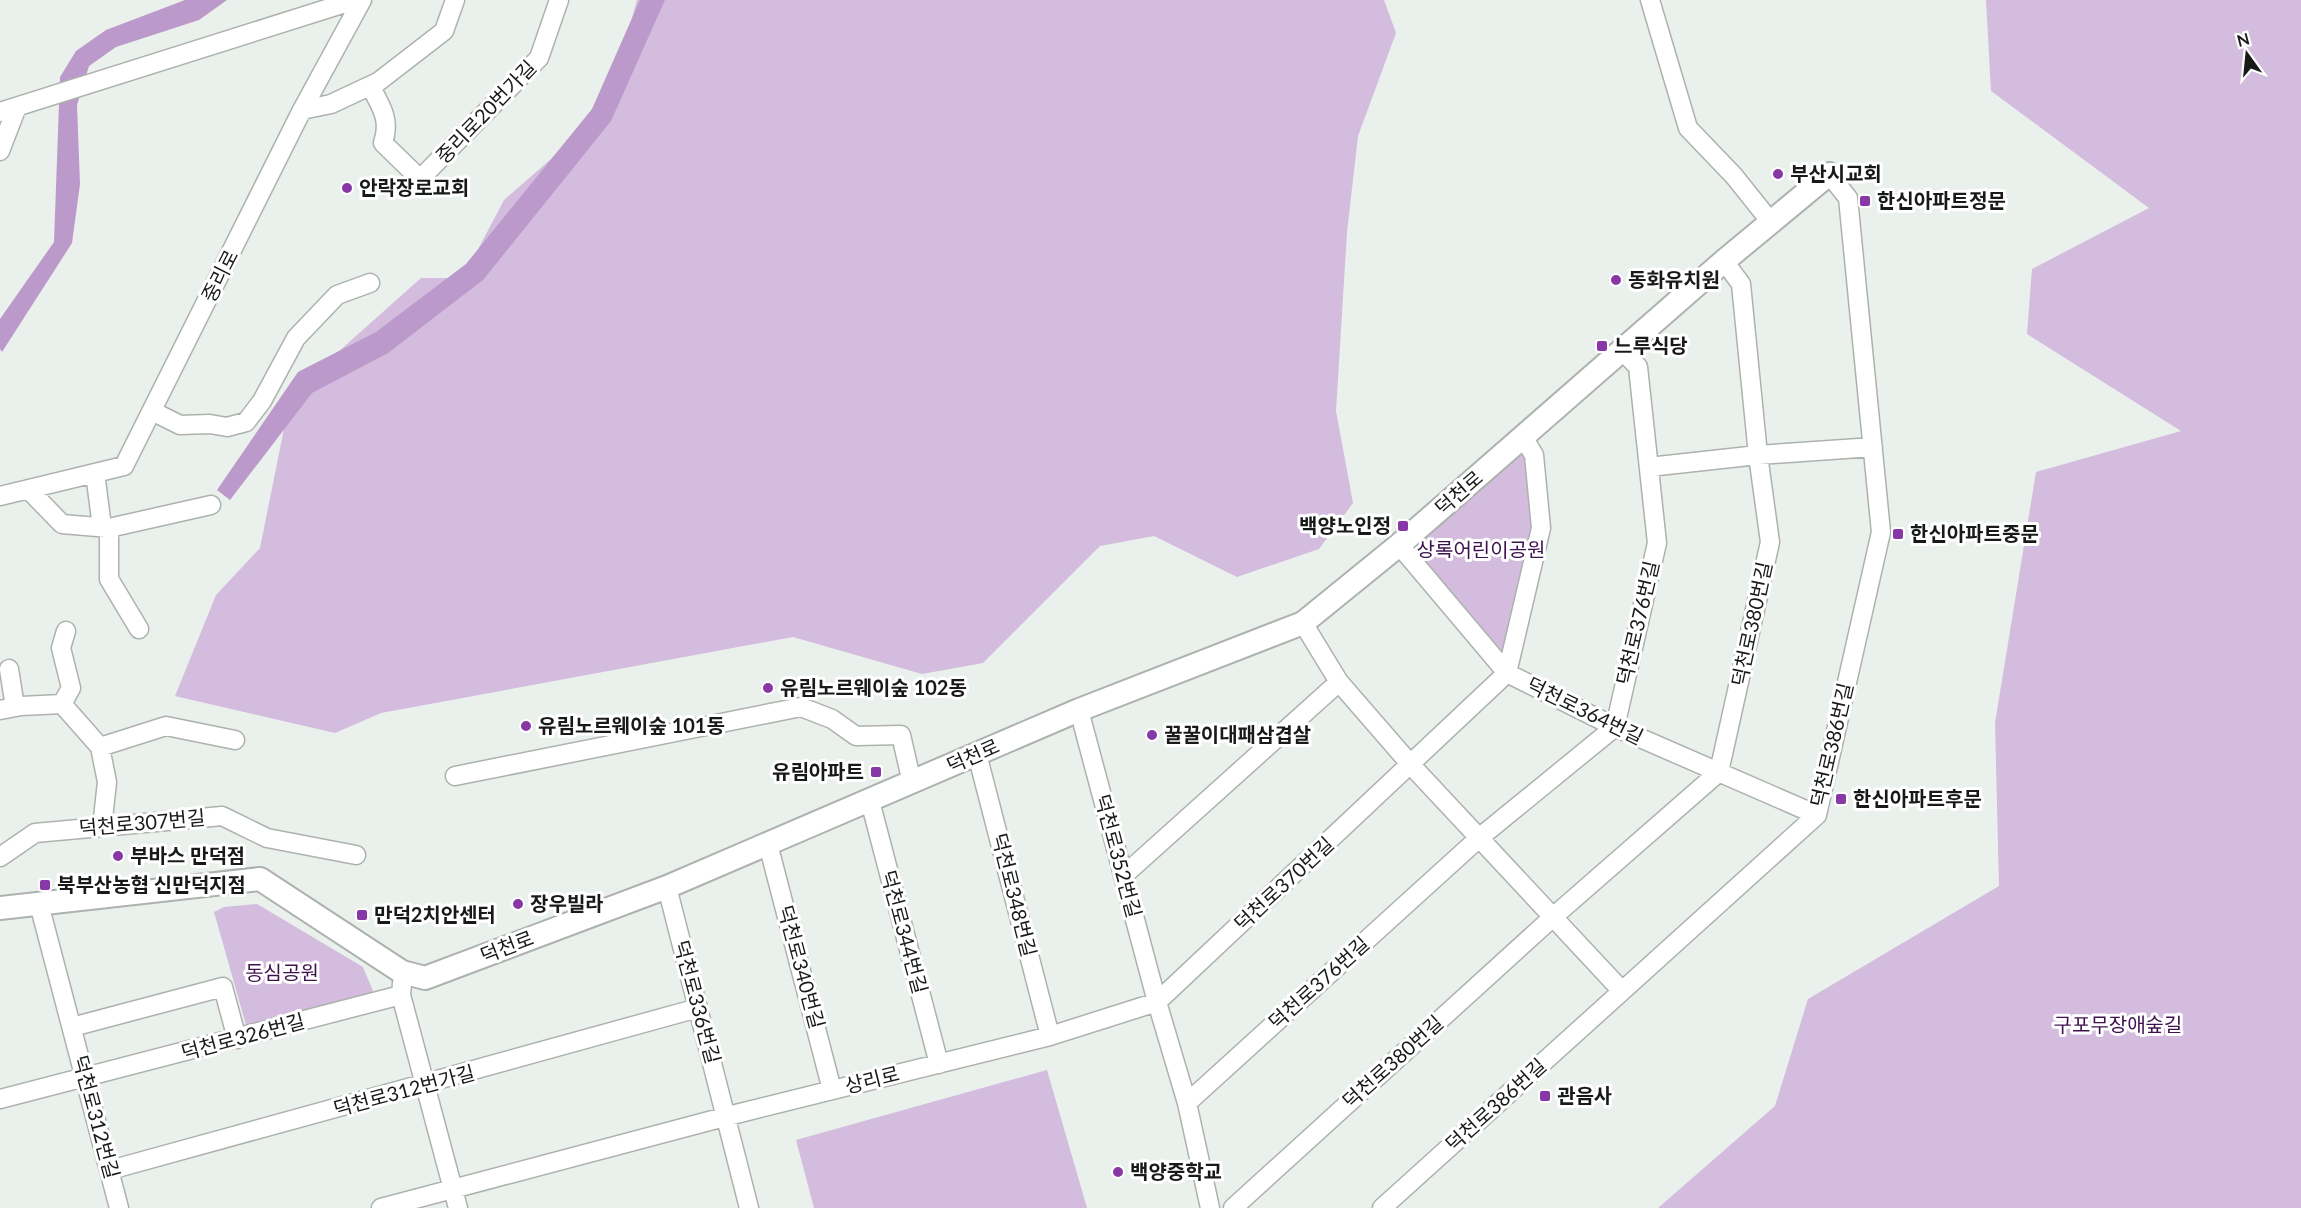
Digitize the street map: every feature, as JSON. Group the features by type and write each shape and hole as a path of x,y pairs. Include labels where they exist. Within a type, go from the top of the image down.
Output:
{"main road":[{"name":"덕천로","path":"0,908 260,879 402,972 425,978 667,887 1079,710 1303,623 1399,545 1770,221 1829,174"}],"street":[{"path":"0,151 9,109 93,85 355,0"},
{"name":"중리로","path":"0,496 124,466 302,110 362,0"},
{"path":"302,110 331,104 370,86 444,31 455,0"},
{"name":"중리로20번가길","path":"370,86 385,113 388,130 383,143 420,179 539,58 559,0"},
{"path":"1650,0 1688,129 1734,177 1770,221"},
{"name":"덕천로386번길","path":"1382,1208 1817,815 1881,532 1848,198 1829,174"},
{"name":"덕천로380번길","path":"1233,1208 1552,917 1719,772 1770,542 1758,454 1741,284 1724,261"},
{"path":"152,411 180,425 210,424 227,427 246,422 262,401 296,339 337,295 370,283"},
{"name":"덕천로376번길","path":"1187,1103 1479,838 1615,727 1657,543 1638,367 1622,350"},
{"path":"1507,674 1541,528 1534,455 1523,437"},
{"path":"1649,466 1758,454 1873,447"},
{"path":"95,473 106,527 109,579 139,629"},
{"path":"28,489 62,524 106,527 211,505"},
{"name":"덕천로364번길","path":"1399,545 1507,674 1615,727 1817,815"},
{"path":"1303,623 1340,682 1411,765 1622,992"},
{"path":"62,704 70,688 61,648 66,632"},
{"path":"9,669 8,709 62,704"},
{"name":"덕천로370번길","path":"1156,1002 1507,674"},
{"path":"1123,876 1340,682"},
{"path":"62,704 100,747 107,782 102,827"},
{"path":"455,776 801,707 832,718 856,736 901,735 912,783"},
{"name":"덕천로352번길","path":"1079,710 1156,1002"},
{"path":"100,747 166,726 234,740"},
{"name":"덕천로348번길","path":"977,754 1050,1036"},
{"name":"덕천로344번길","path":"870,801 939,1064"},
{"name":"덕천로307번길","path":"0,857 35,833 222,816 267,838 357,855"},
{"name":"덕천로340번길","path":"768,844 832,1090"},
{"name":"덕천로336번길","path":"667,887 728,1116 749,1208"},
{"name":"덕천로312번길","path":"39,904 120,1208"},
{"path":"402,972 402,995 458,1208"},
{"path":"72,1027 222,987 237,1039"},
{"name":"덕천로326번길","path":"0,1099 402,995"},
{"path":"1156,1002 1187,1103 1210,1208"},
{"name":"상리로","path":"381,1208 728,1116 1050,1036 1156,1002"},
{"name":"덕천로312번가길","path":"110,1170 426,1085 698,1008"}],"green space":[{"path":"637,0 1384,0 1396,33 1358,136 1347,232 1336,411 1353,503 1319,549 1237,577 1154,536 1100,546 983,663 922,674 793,637 381,713 335,733 175,696 216,595 260,548 291,394 421,278 463,278 504,200 606,111"},
{"name":"구포무장애숲길","path":"1986,0 2301,0 2301,1208 1658,1208 1775,1106 1808,999 1999,886 1995,723 2036,472 2181,431 2027,334 2032,269 2149,208 1991,91"},
{"name":"상록어린이공원","path":"1522,445 1532,461 1539,529 1507,664 1407,545"},
{"name":"동심공원","path":"257,904 363,967 373,991 365,1000 248,1032 214,912 224,907"},
{"path":"1047,1070 1087,1208 814,1208 796,1140"}],"shaded area":[{"path":"185,0 227,0 199,20 116,47 89,66 77,105 80,184 72,243 2,352 0,349 0,319 54,242 60,77 76,51 106,30"},
{"path":"640,0 665,0 611,121 483,280 388,353 312,393 230,500 217,490 298,372 376,332 466,264 592,109"}],"place":[{"name":"부산시교회","path":"1778,174"},
{"name":"안락장로교회","path":"347,188"},
{"name":"한신아파트정문","path":"1865,201"},
{"name":"동화유치원","path":"1616,280"},
{"name":"느루식당","path":"1602,346"},
{"name":"백양노인정","path":"1403,526"},
{"name":"한신아파트중문","path":"1898,534"},
{"name":"유림노르웨이숲 102동","path":"768,688"},
{"name":"유림노르웨이숲 101동","path":"526,726"},
{"name":"꿀꿀이대패삼겹살","path":"1152,735"},
{"name":"유림아파트","path":"876,772"},
{"name":"한신아파트후문","path":"1841,799"},
{"name":"부바스 만덕점","path":"118,856"},
{"name":"북부산농협 신만덕지점","path":"45,885"},
{"name":"장우빌라","path":"518,904"},
{"name":"만덕2치안센터","path":"362,915"},
{"name":"관음사","path":"1545,1096"},
{"name":"백양중학교","path":"1118,1172"}]}
